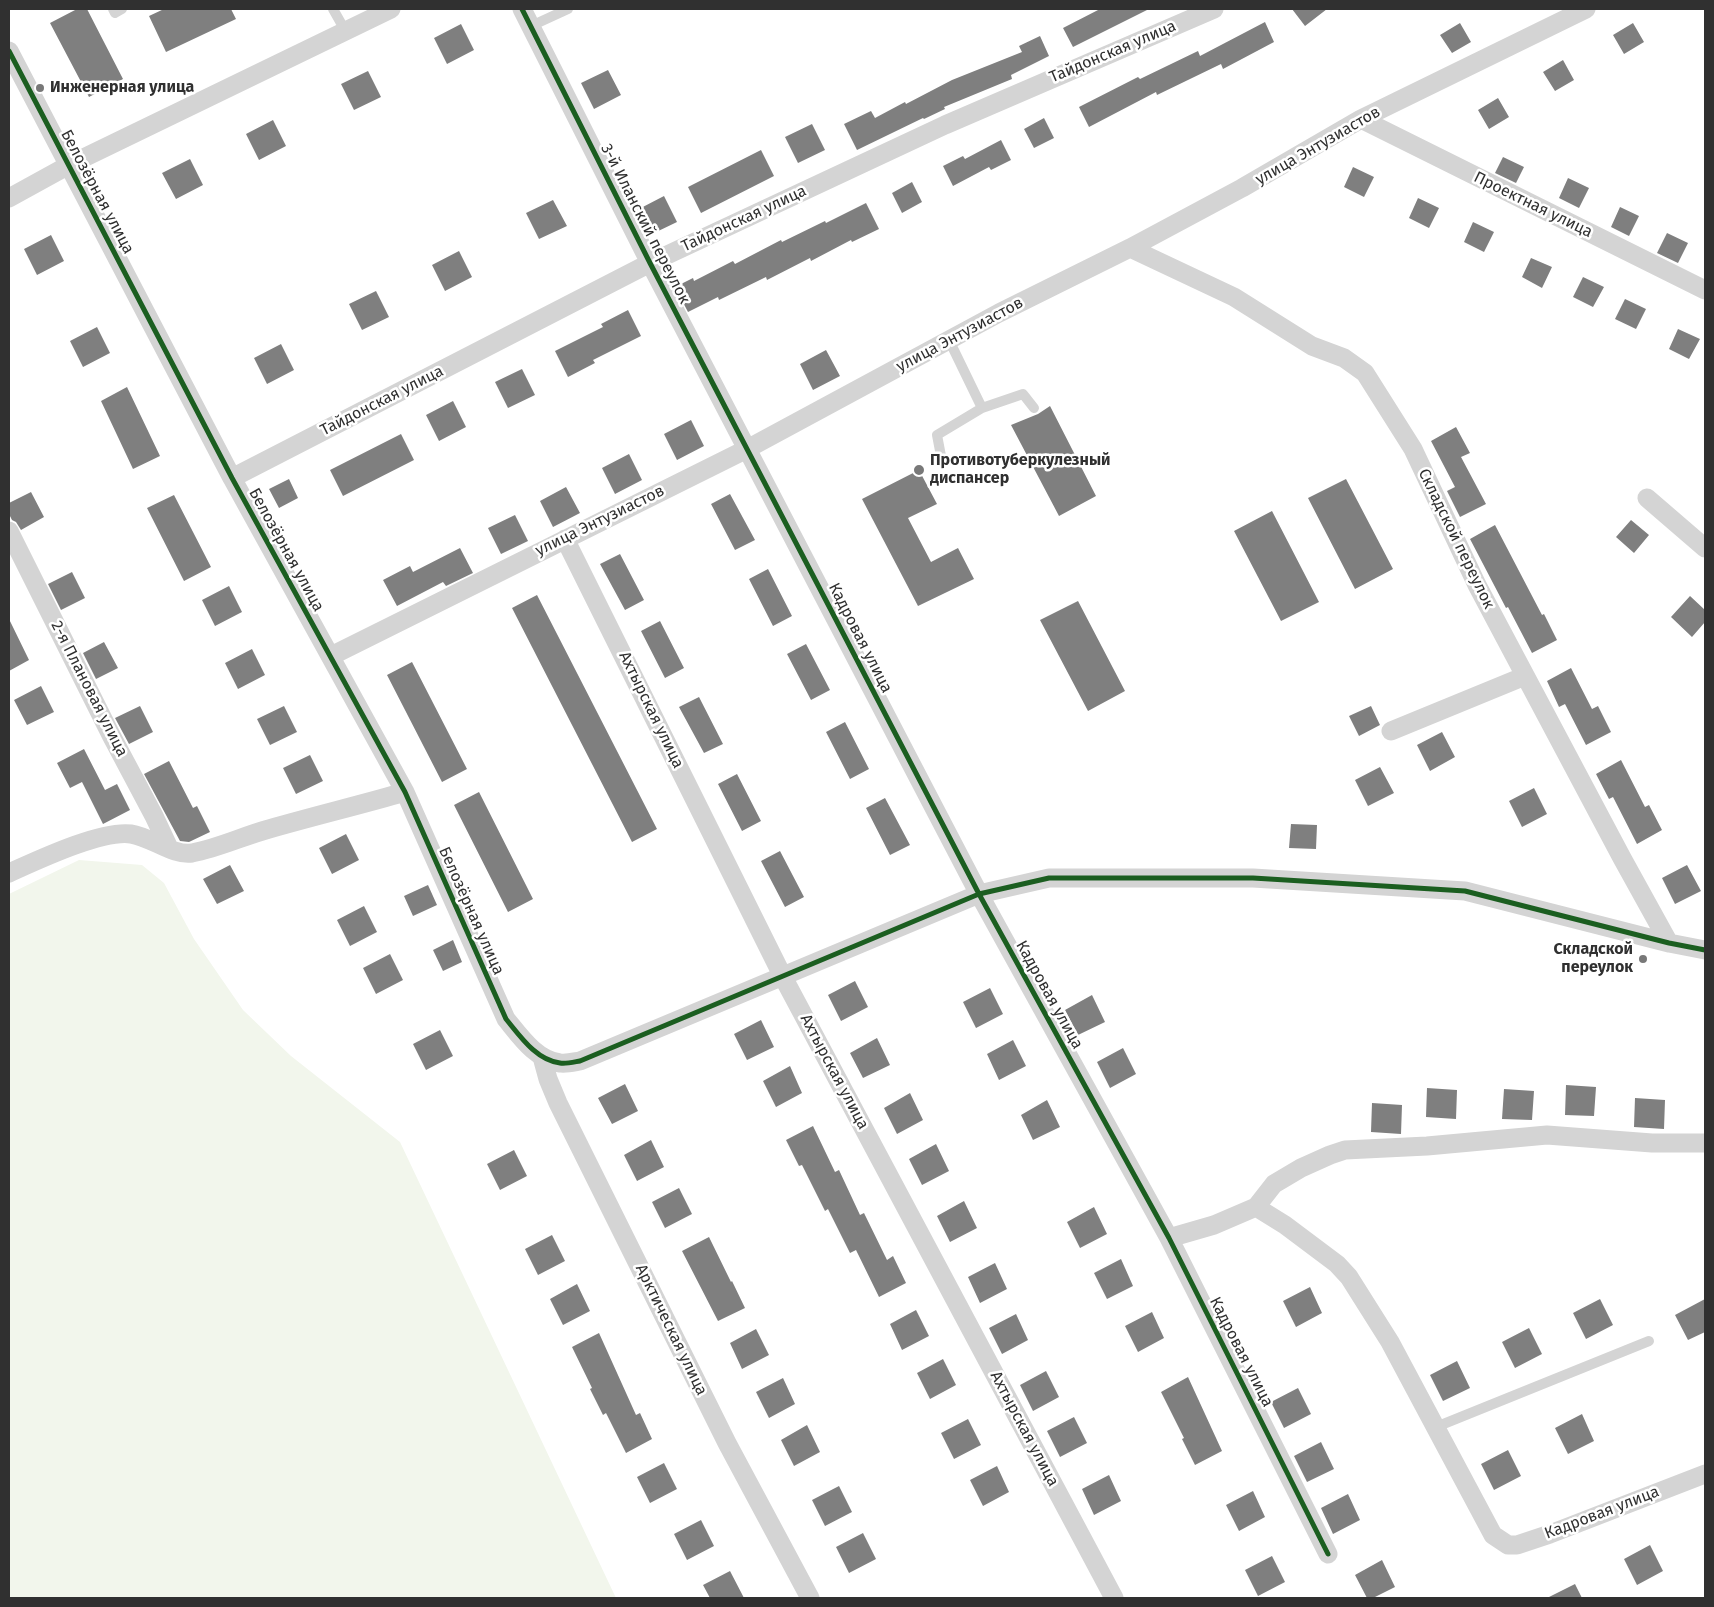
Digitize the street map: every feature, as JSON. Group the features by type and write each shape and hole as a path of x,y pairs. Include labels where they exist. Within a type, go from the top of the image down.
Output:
{"street":[{"path":"9,198 69,165 391,9"},
{"name":"3-й Иланский переулок","path":"522,9 650,263 747,449"},
{"name":"Тайдонская улица","path":"232,478 650,263 945,125 1214,9"},
{"name":"улица Энтузиастов","path":"331,656 747,449 999,313 1130,248 1242,188 1361,119 1586,9"},
{"name":"Белозёрная улица","path":"9,52 232,478 405,792 506,1019 523,1040 542,1057"},
{"name":"Проектная улица","path":"1361,119 1705,290"},
{"name":"Складской переулок","path":"1130,248 1234,297 1312,346 1344,358 1365,372 1414,449 1477,585 1669,943"},
{"name":"Кадровая улица","path":"747,449 979,894 1169,1238 1328,1554"},
{"path":"1647,498 1705,548"},
{"name":"2-я Плановая улица","path":"9,531 169,848"},
{"name":"Ахтырская улица","path":"565,538 783,977 1114,1598"},
{"path":"1391,731 1526,676"},
{"path":"9,873 99,837 116,834 130,834 148,838 180,852 198,852 268,830 405,792"},
{"path":"542,1057 560,1064 580,1061 979,894 1049,878 1253,878 1465,891 1669,943 1705,950"},
{"name":"Арктическая улица","path":"542,1057 548,1079 558,1103 727,1443 810,1598"},
{"path":"1169,1238 1214,1225 1256,1207 1274,1184 1301,1168 1345,1150 1427,1146 1547,1135 1652,1143 1705,1144"},
{"name":"Кадровая улица","path":"1256,1207 1285,1225 1350,1277 1390,1342 1493,1535 1508,1545 1550,1534 1705,1474"}],"lane":[{"path":"113,9 115,13 122,9"},
{"path":"333,9 346,32"},
{"path":"531,26 568,9"},
{"path":"949,340 982,408"},
{"path":"941,456 937,435 982,408 1023,394 1034,408"},
{"path":"1436,1427 1649,1341"}],"shaded area":[{"path":"79,860 142,865 164,883 194,939 243,1010 291,1056 400,1142 616,1598 9,1598 9,894"}],"building":[{"path":"77,9 87,9 123,79 89,97 50,23"},
{"path":"164,9 231,9 236,19 166,52 149,16"},
{"path":"1100,9 1149,9 1073,47 1063,28"},
{"path":"1292,9 1327,9 1305,26"},
{"path":"1265,22 1274,42 1223,69 1221,64 1157,95 1156,92 1089,127 1079,107 1138,77 1140,79 1198,51 1200,56"},
{"path":"1460,23 1471,42 1452,53 1440,35"},
{"path":"1633,23 1644,42 1624,54 1613,35"},
{"path":"461,24 474,50 447,64 434,38"},
{"path":"1040,36 1049,56 1011,75 1012,79 944,107 945,109 857,150 844,124 871,111 875,118 952,80 1022,52 1019,46"},
{"path":"1563,60 1574,80 1555,91 1543,72"},
{"path":"608,70 621,95 594,109 581,83"},
{"path":"368,71 381,97 354,110 341,84"},
{"path":"1498,98 1509,117 1489,129 1478,110"},
{"path":"1044,118 1054,138 1034,148 1024,129"},
{"path":"273,120 286,146 259,160 246,134"},
{"path":"812,124 825,150 798,163 785,137"},
{"path":"1001,140 1011,160 991,170 989,167 953,186 943,166 963,156 965,159"},
{"path":"761,150 774,176 701,213 688,187"},
{"path":"1503,157 1524,167 1516,183 1495,173"},
{"path":"190,159 203,185 176,199 162,173"},
{"path":"1353,167 1374,177 1364,197 1344,187"},
{"path":"1568,178 1589,188 1579,208 1559,198"},
{"path":"912,182 922,202 902,213 892,193"},
{"path":"664,196 677,222 650,235 637,210"},
{"path":"1418,198 1439,208 1429,228 1409,218"},
{"path":"553,200 567,226 539,239 526,213"},
{"path":"866,203 879,229 852,242 851,240 811,261 810,258 767,280 766,277 719,300 718,297 688,312 675,287 693,278 694,281 733,261 735,264 781,240 782,242 825,221 826,223"},
{"path":"1620,207 1639,216 1629,236 1611,227"},
{"path":"1473,222 1494,232 1484,252 1464,242"},
{"path":"1667,233 1688,243 1678,263 1657,253"},
{"path":"51,235 64,261 37,275 24,249"},
{"path":"459,251 472,277 445,291 432,265"},
{"path":"1531,258 1552,267 1542,288 1522,277"},
{"path":"1583,277 1604,287 1593,307 1573,297"},
{"path":"376,291 389,317 362,330 349,304"},
{"path":"1625,299 1646,309 1636,329 1615,319"},
{"path":"628,310 641,336 593,360 595,363 568,377 555,351 603,327 601,324"},
{"path":"97,327 110,353 83,367 70,341"},
{"path":"1678,329 1700,339 1689,359 1669,349"},
{"path":"281,344 294,370 267,384 254,358"},
{"path":"826,350 840,376 813,390 800,364"},
{"path":"522,369 535,395 508,408 495,382"},
{"path":"127,387 160,456 133,469 101,401"},
{"path":"453,401 466,427 439,441 426,415"},
{"path":"1050,406 1096,496 1059,516 1011,425 1038,414"},
{"path":"691,420 704,446 677,460 664,434"},
{"path":"1456,427 1470,453 1461,457 1486,504 1460,517 1447,491 1455,487 1431,441"},
{"path":"401,434 414,460 343,496 330,470"},
{"path":"629,454 642,480 615,494 602,468"},
{"path":"919,470 937,504 908,518 931,562 958,548 974,579 918,606 862,499"},
{"path":"289,479 298,498 279,508 269,489"},
{"path":"1346,479 1393,569 1355,589 1308,498"},
{"path":"566,487 580,513 553,527 540,501"},
{"path":"31,492 44,517 21,530 9,514 9,503"},
{"path":"730,494 755,540 735,550 711,504"},
{"path":"174,495 211,567 184,581 147,508"},
{"path":"1272,511 1319,602 1281,621 1234,531"},
{"path":"515,515 528,541 501,554 488,528"},
{"path":"1631,520 1649,535 1634,553 1616,537"},
{"path":"1495,525 1557,640 1532,653 1470,539"},
{"path":"460,548 473,573 446,586 443,582 397,606 383,580 410,566 413,572"},
{"path":"620,554 644,600 625,610 600,564"},
{"path":"768,569 792,616 773,626 749,579"},
{"path":"72,572 85,598 61,610 48,584"},
{"path":"229,586 242,612 215,626 202,600"},
{"path":"537,595 657,829 632,842 512,608"},
{"path":"1690,596 1705,610 1705,622 1692,637 1671,617"},
{"path":"1078,601 1125,691 1088,711 1040,620"},
{"path":"9,619 29,660 9,671"},
{"path":"660,621 684,668 665,678 641,631"},
{"path":"104,642 118,668 96,679 83,653"},
{"path":"806,644 830,690 811,700 787,654"},
{"path":"252,649 265,675 238,689 225,663"},
{"path":"412,662 467,769 442,782 387,675"},
{"path":"1571,668 1592,709 1598,706 1611,732 1586,745 1565,704 1559,707 1547,681"},
{"path":"41,686 54,712 27,725 14,700"},
{"path":"699,697 723,744 704,753 679,707"},
{"path":"140,706 153,732 129,744 115,718"},
{"path":"284,706 297,732 270,745 257,719"},
{"path":"1371,706 1380,725 1359,736 1349,716"},
{"path":"845,722 869,769 850,779 826,732"},
{"path":"1442,732 1455,757 1430,771 1417,745"},
{"path":"84,749 105,790 117,784 130,810 103,824 82,782 70,788 57,763"},
{"path":"310,755 323,781 296,794 283,768"},
{"path":"1621,760 1645,807 1649,805 1662,830 1637,844 1613,797 1609,799 1596,774"},
{"path":"169,761 193,808 197,806 210,832 189,842 180,841 144,774"},
{"path":"1380,767 1394,793 1368,806 1355,780"},
{"path":"737,774 761,821 742,831 718,784"},
{"path":"1534,788 1547,814 1522,827 1509,801"},
{"path":"479,792 533,899 508,912 454,805"},
{"path":"885,798 910,845 890,855 866,808"},
{"path":"1291,824 1317,825 1316,849 1289,848"},
{"path":"346,834 359,860 332,874 319,848"},
{"path":"780,851 804,897 785,907 761,861"},
{"path":"230,865 244,891 217,904 203,879"},
{"path":"1687,865 1701,891 1675,904 1662,878"},
{"path":"428,885 437,905 413,916 404,896"},
{"path":"364,906 377,932 350,946 337,920"},
{"path":"453,940 462,962 443,971 433,950"},
{"path":"390,954 403,980 376,994 363,968"},
{"path":"855,981 868,1007 841,1021 828,995"},
{"path":"990,988 1003,1014 976,1028 963,1002"},
{"path":"1092,995 1105,1022 1078,1035 1065,1010"},
{"path":"761,1020 774,1047 747,1060 734,1034"},
{"path":"440,1030 453,1056 426,1070 413,1044"},
{"path":"877,1038 890,1065 863,1078 850,1053"},
{"path":"1013,1040 1026,1066 999,1080 987,1054"},
{"path":"1123,1048 1136,1074 1110,1088 1097,1062"},
{"path":"790,1066 802,1093 776,1107 763,1081"},
{"path":"625,1084 638,1111 612,1124 598,1098"},
{"path":"1566,1085 1596,1087 1594,1116 1565,1115"},
{"path":"1427,1088 1457,1090 1456,1119 1426,1117"},
{"path":"1504,1089 1534,1091 1532,1120 1502,1119"},
{"path":"910,1093 923,1120 897,1134 884,1108"},
{"path":"1635,1098 1665,1100 1664,1129 1634,1127"},
{"path":"1047,1100 1060,1127 1033,1140 1021,1115"},
{"path":"1372,1103 1402,1105 1401,1134 1371,1132"},
{"path":"813,1126 835,1172 839,1170 860,1215 864,1213 887,1260 893,1256 906,1283 879,1297 856,1250 850,1253 828,1209 825,1211 802,1165 799,1166 786,1140"},
{"path":"651,1140 664,1167 637,1181 624,1155"},
{"path":"936,1144 949,1171 922,1185 909,1159"},
{"path":"514,1150 527,1176 500,1190 487,1164"},
{"path":"679,1188 692,1214 665,1228 652,1202"},
{"path":"964,1201 977,1228 950,1242 937,1216"},
{"path":"1094,1207 1107,1234 1080,1248 1067,1222"},
{"path":"552,1235 565,1261 538,1275 525,1249"},
{"path":"709,1237 745,1308 718,1321 682,1251"},
{"path":"1121,1259 1133,1286 1107,1299 1094,1273"},
{"path":"995,1263 1007,1289 980,1303 968,1277"},
{"path":"577,1284 590,1311 563,1325 550,1299"},
{"path":"1310,1287 1322,1313 1296,1327 1283,1301"},
{"path":"1600,1299 1613,1325 1586,1339 1573,1313"},
{"path":"1705,1299 1705,1332 1688,1340 1675,1315"},
{"path":"916,1310 929,1336 902,1350 890,1324"},
{"path":"1152,1312 1164,1338 1138,1352 1125,1326"},
{"path":"1016,1314 1028,1340 1002,1354 989,1328"},
{"path":"1529,1328 1542,1354 1515,1368 1502,1342"},
{"path":"756,1329 769,1355 742,1369 730,1343"},
{"path":"599,1333 636,1415 640,1413 652,1439 626,1453 606,1413 603,1415 572,1347"},
{"path":"943,1359 956,1385 930,1399 917,1373"},
{"path":"1457,1361 1470,1388 1443,1401 1430,1375"},
{"path":"1046,1371 1059,1397 1033,1411 1020,1385"},
{"path":"1188,1377 1222,1451 1195,1465 1161,1392"},
{"path":"783,1378 795,1404 769,1418 756,1392"},
{"path":"1298,1388 1311,1414 1284,1428 1271,1402"},
{"path":"1582,1414 1594,1441 1568,1454 1555,1428"},
{"path":"1074,1417 1087,1443 1060,1457 1047,1431"},
{"path":"968,1419 981,1445 954,1459 941,1433"},
{"path":"807,1425 820,1452 794,1466 781,1440"},
{"path":"1321,1442 1334,1469 1307,1482 1294,1456"},
{"path":"1508,1450 1521,1476 1494,1490 1481,1464"},
{"path":"664,1463 677,1489 650,1503 637,1477"},
{"path":"997,1466 1009,1492 983,1506 970,1480"},
{"path":"1109,1475 1121,1501 1094,1515 1082,1489"},
{"path":"839,1486 852,1512 825,1526 812,1500"},
{"path":"1253,1491 1265,1517 1239,1531 1226,1505"},
{"path":"1348,1494 1360,1520 1333,1534 1321,1508"},
{"path":"701,1520 714,1546 687,1560 674,1534"},
{"path":"863,1533 876,1559 849,1573 836,1547"},
{"path":"1650,1545 1663,1571 1637,1585 1624,1559"},
{"path":"1272,1556 1285,1582 1258,1596 1245,1570"},
{"path":"1382,1560 1395,1587 1373,1598 1367,1598 1355,1575"},
{"path":"730,1571 744,1598 710,1598 703,1585"},
{"path":"1575,1584 1582,1598 1547,1598"}],"cycle path":[{"path":"522,9 650,263 979,894 1169,1238 1328,1554"},
{"path":"9,51 232,478 405,792 506,1019 523,1040 543,1057 562,1063 580,1061 979,894 1049,878 1253,878 1465,891 1669,943 1705,950"}],"place":[{"name":"Инженерная улица","path":"40,88"},
{"name":"Противотуберкулезный диспансер","path":"919,470"},
{"name":"Складской переулок","path":"1643,959"}]}
